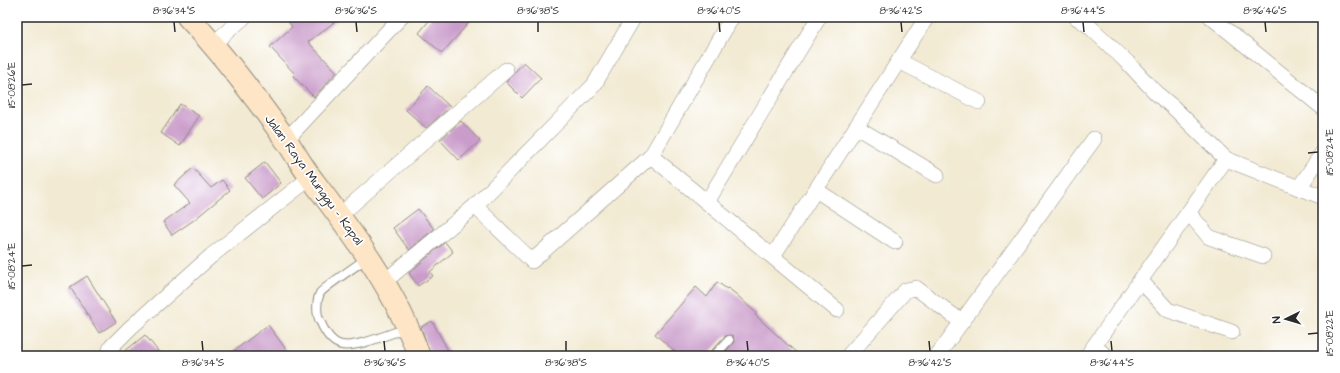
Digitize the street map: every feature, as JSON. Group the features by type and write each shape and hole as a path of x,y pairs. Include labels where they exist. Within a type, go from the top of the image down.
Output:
{"street":[{"name":"Jalan Raya Munggu - Kapal","path":"188,17 213,44 286,140 311,177 340,215 384,282 414,339 419,356"},
{"path":"213,44 244,17"},
{"path":"286,140 401,17"},
{"path":"384,282 475,206 594,85 634,17"},
{"path":"475,206 532,261 651,156 732,17"},
{"path":"707,202 819,17"},
{"path":"773,256 927,17"},
{"path":"1076,17 1088,25 1156,93 1174,108 1226,159 1323,197"},
{"path":"1211,17 1323,108"},
{"path":"899,61 978,102"},
{"path":"340,215 506,70"},
{"path":"856,127 937,175"},
{"path":"937,356 1094,140"},
{"path":"1299,188 1323,152"},
{"path":"651,156 837,310"},
{"path":"1106,356 1090,351 1226,159"},
{"path":"108,356 111,347 130,328 206,261 311,177"},
{"path":"816,190 895,242"},
{"path":"1189,213 1209,237 1263,256"},
{"path":"1140,280 1168,310 1232,332"},
{"path":"848,356 906,290 916,288 962,322"}],"lane":[{"path":"368,257 320,292 317,305 318,319 326,333 340,344 353,345 408,328"},
{"path":"714,356 729,340"}],"building":[{"path":"285,17 341,17 308,42 337,72 314,97 293,76 295,74 270,47 292,27"},
{"path":"432,17 474,17 442,53 419,33"},
{"path":"524,62 541,78 522,98 506,82"},
{"path":"428,86 450,107 426,128 406,110"},
{"path":"180,104 199,116 180,146 161,133"},
{"path":"461,121 480,141 459,160 440,140"},
{"path":"265,162 281,183 262,199 245,178"},
{"path":"193,168 211,188 222,180 230,190 194,220 172,235 163,222 190,203 174,185"},
{"path":"418,209 434,229 409,250 393,228"},
{"path":"445,242 453,252 430,272 433,276 418,286 409,273"},
{"path":"87,276 116,322 99,333 70,287"},
{"path":"717,282 737,295 756,313 755,315 800,356 722,356 734,342 733,336 730,335 725,336 710,352 709,356 680,356 655,334 696,287 707,297"},
{"path":"432,321 451,356 431,356 421,327"},
{"path":"268,325 291,356 227,356"},
{"path":"145,335 162,356 119,356"}]}
